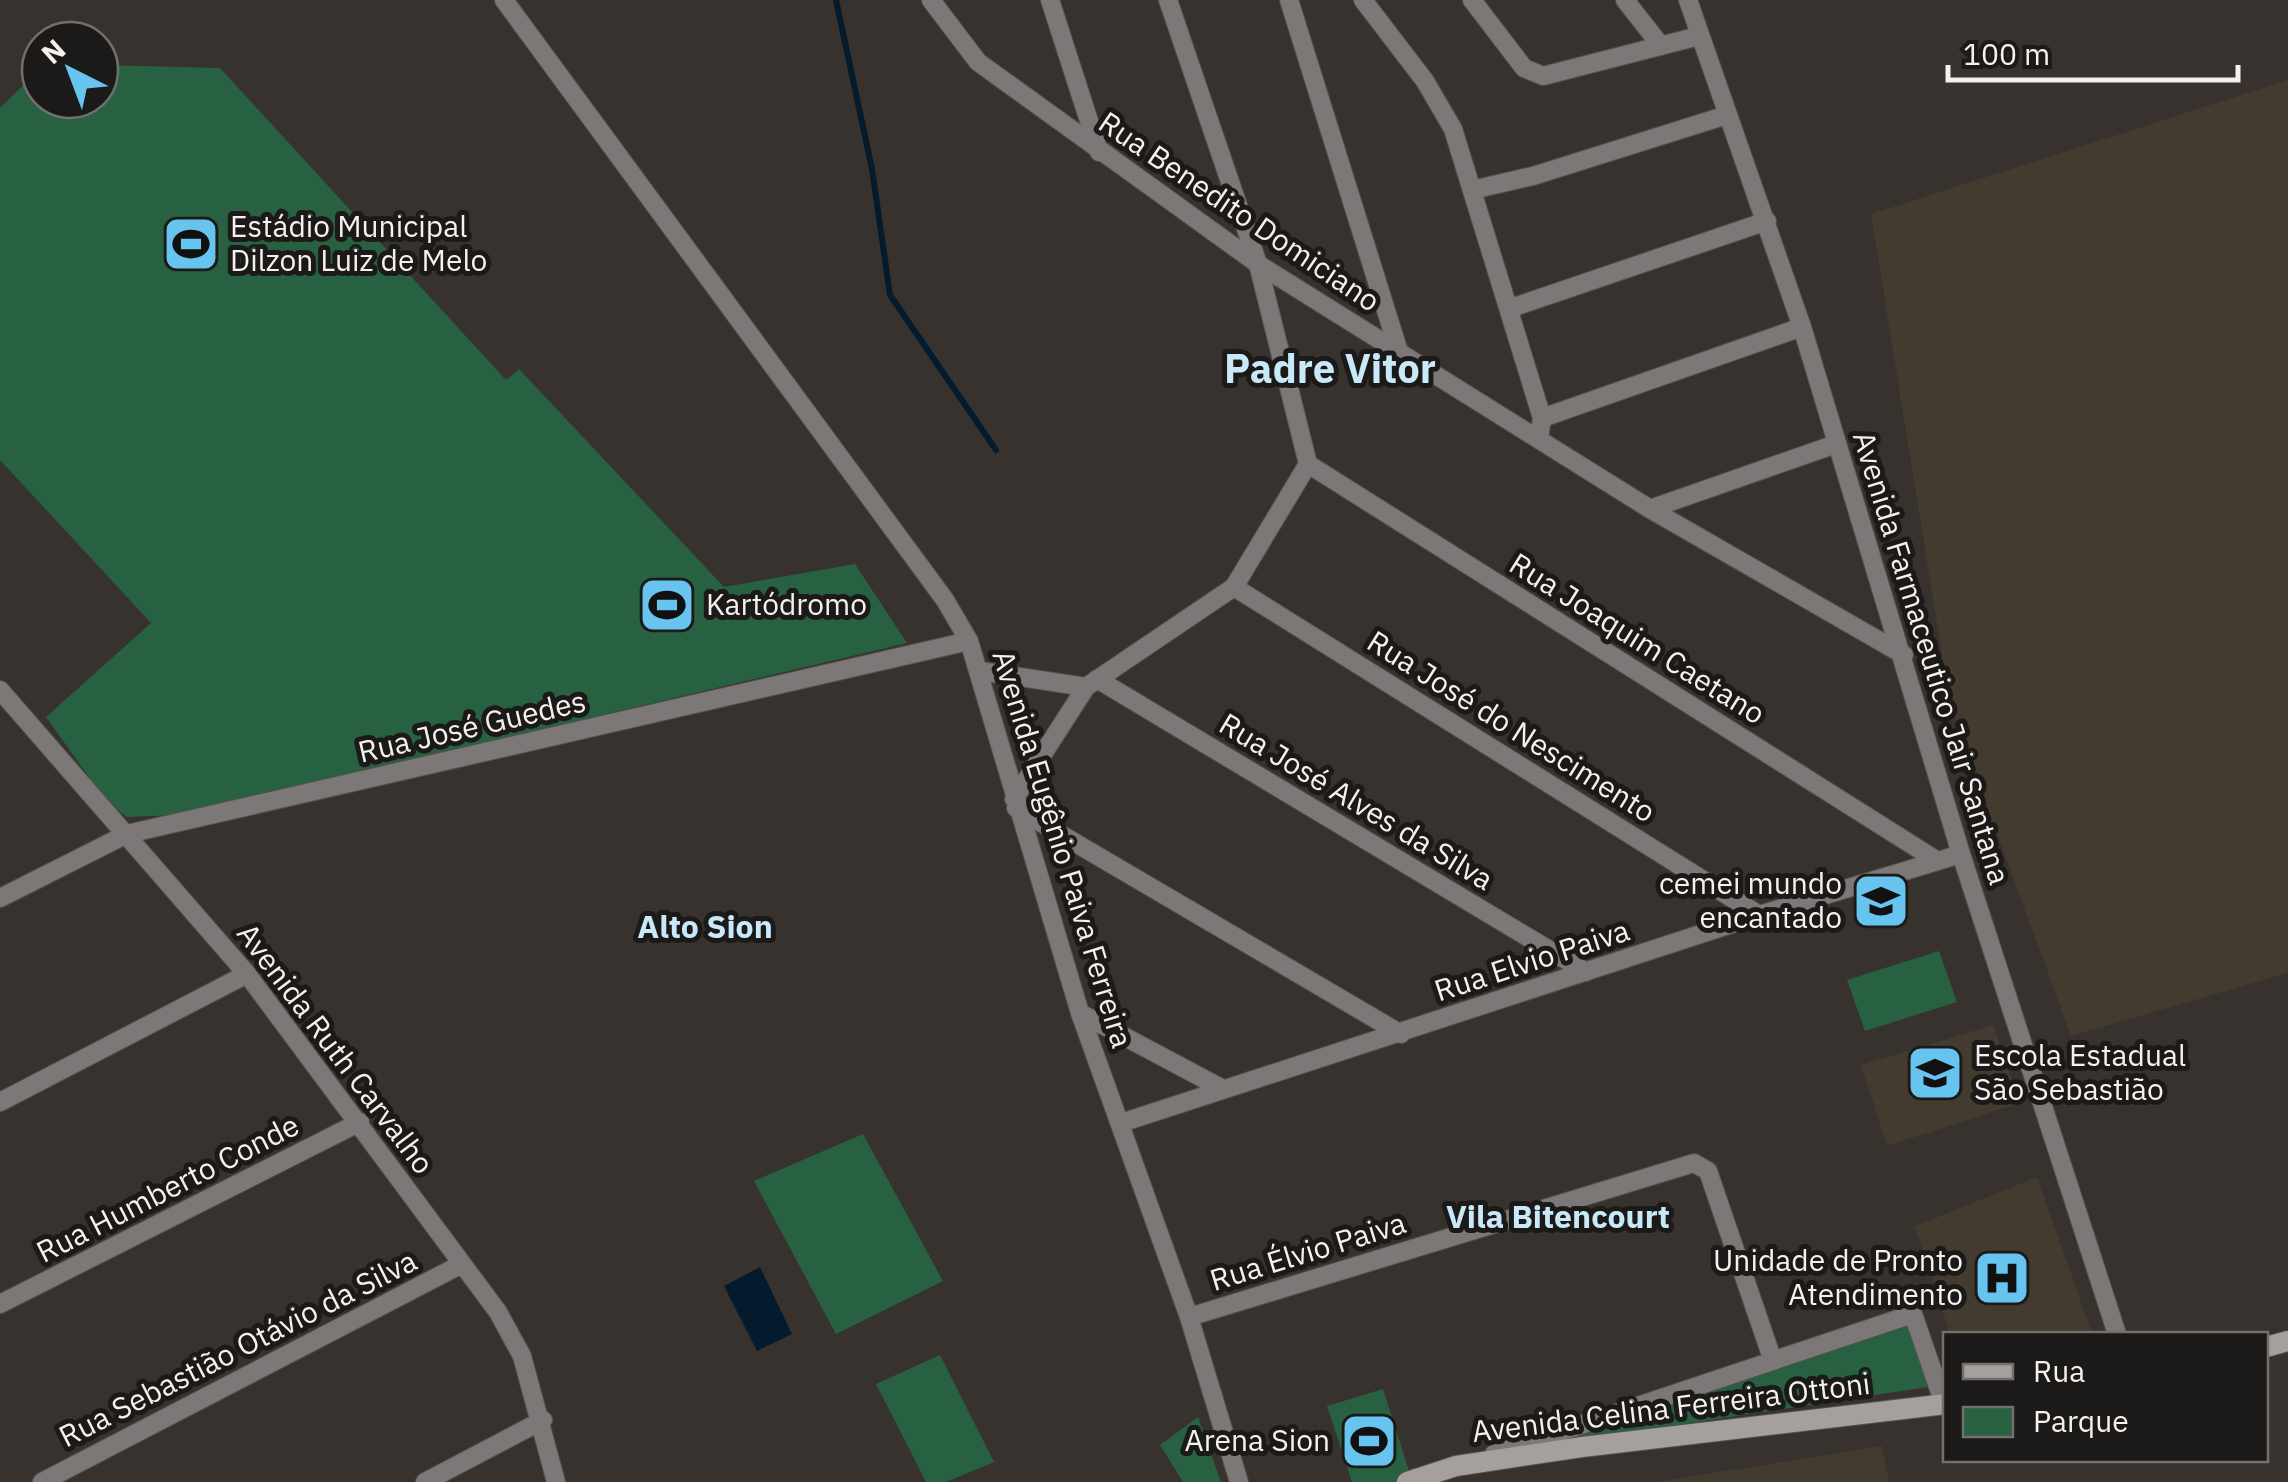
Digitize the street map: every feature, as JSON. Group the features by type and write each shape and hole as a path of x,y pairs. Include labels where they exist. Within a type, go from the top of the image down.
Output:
{"street":[{"name":"Avenida Eugênio Paiva Ferreira","path":"504,0 945,600 969,641 1080,1013 1189,1316 1239,1482"},
{"name":"Rua Benedito Domiciano","path":"930,0 978,62 1258,264 1650,509 1904,655"},
{"path":"1050,0 1100,153"},
{"path":"1168,0 1258,264 1308,464 1234,587 1092,683 1015,803 1401,1034"},
{"path":"1289,0 1399,352"},
{"path":"1363,0 1443,107 1511,308 1542,418 1539,439"},
{"path":"1472,0 1533,75 1543,76 1699,36"},
{"path":"1625,0 1661,46"},
{"name":"Avenida Farmaceutico Jair Santana","path":"1688,0 1802,327 1961,854 2117,1332"},
{"path":"1472,190 1533,176 1727,115"},
{"path":"1511,308 1767,221"},
{"path":"1542,418 1802,327"},
{"path":"1650,509 1836,444"},
{"name":"Rua Joaquim Caetano","path":"1308,464 1936,860"},
{"name":"Rua José do Nescimento","path":"1234,587 1759,915"},
{"name":"Rua José Guedes","path":"0,898 127,834 969,641"},
{"path":"980,671 1092,683"},
{"name":"Rua José Alves da Silva","path":"1092,683 1586,972"},
{"name":"Avenida Ruth Carvalho","path":"0,690 247,974 510,1330 542,1420 556,1482"},
{"name":"Rua Elvio Paiva","path":"1120,1123 1759,915 1961,854"},
{"path":"0,1102 247,974"},
{"path":"1080,1013 1222,1089"},
{"name":"Rua Humberto Conde","path":"0,1304 360,1122"},
{"name":"Rua Élvio Paiva","path":"1189,1316 1694,1163 1708,1171 1773,1361"},
{"name":"Rua Sebastião Otávio da Silva","path":"42,1482 460,1265"},
{"path":"1456,1466 1913,1314 1943,1398"},
{"name":"Avenida Celina Ferreira Ottoni","path":"1407,1482 1456,1466 1943,1404"},
{"path":"425,1482 542,1420"}],"shaded area":[{"path":"2288,80 2288,973 2071,1036 1950,705 1871,214"},
{"path":"1993,1025 2020,1103 1887,1146 1861,1065"},
{"name":"Unidade de Pronto Atendimento","path":"2037,1177 2091,1330 1949,1332 1915,1226"},
{"path":"1882,1446 1889,1482 1655,1482"}],"green space":[{"name":"Estádio Municipal Dilzon Luiz de Melo","path":"120,66 220,68 506,380 519,369 724,587 855,564 907,643 178,815 127,817 107,802 46,717 151,623 0,460 0,108 20,88 20,120 120,120"},
{"path":"1939,951 1957,1002 1865,1031 1847,980"},
{"path":"863,1134 943,1281 836,1334 754,1181"},
{"path":"1914,1315 1941,1385 1506,1451"},
{"path":"940,1355 994,1462 946,1482 926,1482 876,1384"},
{"name":"Arena Sion","path":"1383,1389 1411,1477 1396,1482 1352,1482 1327,1406"},
{"path":"1198,1417 1221,1482 1183,1482 1160,1445"}],"water":[{"path":"760,1267 792,1334 757,1351 724,1286"}],"waterway":[{"path":"836,0 872,169 890,295 996,450"}],"place":[{"name":"Estádio Municipal Dilzon Luiz de Melo","path":"191,244"},
{"name":"Kartódromo","path":"667,605"},
{"name":"cemei mundo encantado","path":"1881,901"},
{"name":"Escola Estadual São Sebastião","path":"1935,1073"},
{"name":"Unidade de Pronto Atendimento","path":"2002,1278"},
{"name":"Arena Sion","path":"1369,1441"}],"district":[{"name":"Padre Vitor","path":"1330,369"},
{"name":"Alto Sion","path":"705,927"},
{"name":"Vila Bitencourt","path":"1558,1217"}]}
